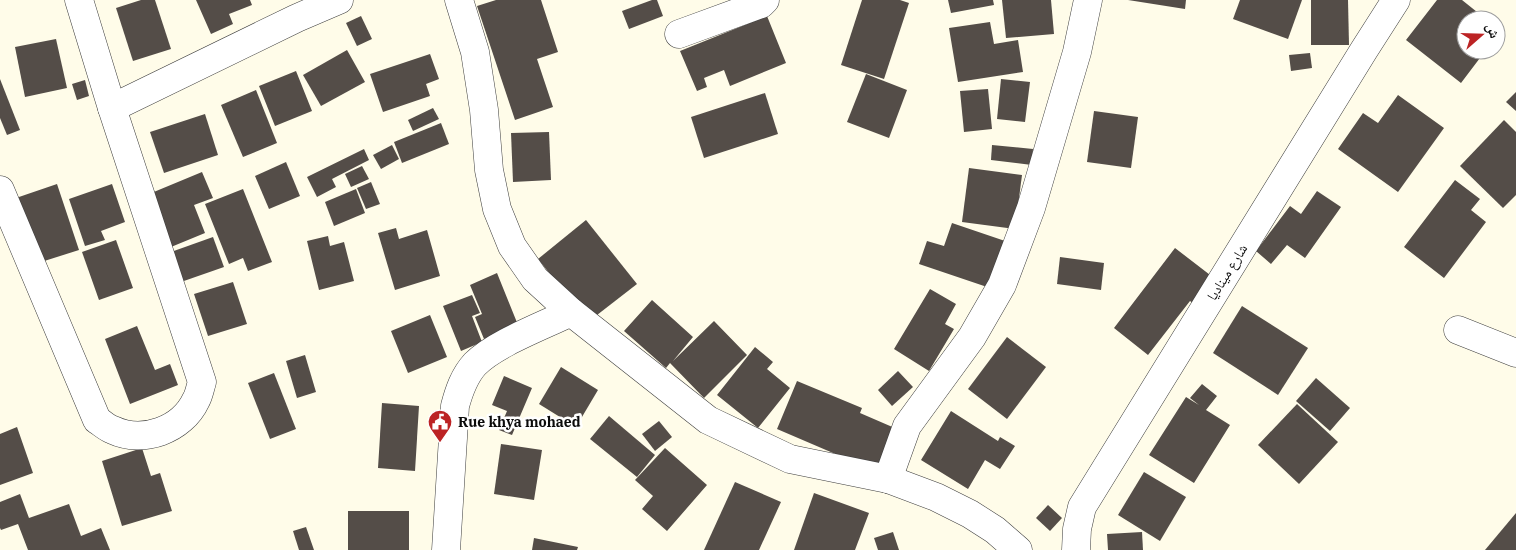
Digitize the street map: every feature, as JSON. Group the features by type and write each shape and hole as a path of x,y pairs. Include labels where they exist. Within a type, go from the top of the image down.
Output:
{"street":[{"path":"0,190 97,420 113,430 132,436 151,435 170,429 185,416 196,401 202,382 112,108 79,0"},
{"path":"112,108 294,9 339,0"},
{"path":"459,0 475,52 484,110 489,170 497,209 512,246 535,279 571,312 708,420 790,459 888,479 936,497 970,514 995,530 1018,550"},
{"path":"679,34 761,4 765,0"},
{"path":"888,479 907,426 972,337 1002,285 1031,208 1077,52 1088,0"},
{"name":"شارع ميناديا","path":"1076,550 1077,529 1082,507 1358,58 1396,0"},
{"path":"446,550 455,406 461,385 474,365 494,349 571,312"},
{"path":"1458,330 1516,353"}],"building":[{"path":"141,0 155,0 171,49 133,61 116,8"},
{"path":"196,0 250,0 252,5 229,14 233,24 211,34"},
{"path":"496,0 541,0 558,52 537,59 553,107 515,120 477,6"},
{"path":"657,0 663,16 629,29 622,11"},
{"path":"862,0 900,0 909,3 884,79 841,65"},
{"path":"948,0 993,0 994,5 951,13"},
{"path":"1002,0 1051,0 1054,34 1006,38"},
{"path":"1128,0 1186,0 1185,9"},
{"path":"1240,0 1302,0 1288,39 1233,19"},
{"path":"1311,0 1348,0 1349,45 1311,45"},
{"path":"1437,0 1462,0 1474,10 1456,10 1456,60 1478,60 1461,83 1406,40"},
{"path":"361,16 372,39 357,46 346,23"},
{"path":"767,16 786,63 730,86 724,70 704,78 707,87 697,91 680,51"},
{"path":"990,22 994,44 1018,40 1023,72 958,82 949,28"},
{"path":"56,39 67,88 25,97 15,47"},
{"path":"347,50 365,82 321,106 303,75"},
{"path":"1310,53 1312,68 1291,71 1289,55"},
{"path":"430,54 439,79 426,84 430,96 383,112 370,74"},
{"path":"296,71 312,111 275,126 259,86"},
{"path":"866,74 907,90 889,138 847,122"},
{"path":"0,79 20,130 7,135 0,118"},
{"path":"1001,79 1030,82 1025,122 997,119"},
{"path":"85,80 89,96 77,100 72,84"},
{"path":"988,89 992,129 964,132 960,91"},
{"path":"256,90 277,143 243,157 221,105"},
{"path":"1516,92 1516,111 1506,102"},
{"path":"765,93 778,134 704,158 691,117"},
{"path":"1398,95 1444,128 1398,192 1338,149 1363,113 1378,123"},
{"path":"433,108 439,119 413,131 408,120"},
{"path":"1094,111 1138,117 1131,168 1087,162"},
{"path":"205,114 218,155 164,173 150,132"},
{"path":"1504,120 1516,132 1516,195 1503,208 1460,166"},
{"path":"441,123 449,144 402,163 394,142"},
{"path":"549,132 551,180 513,182 511,133"},
{"path":"392,145 399,159 381,169 373,155"},
{"path":"992,145 1033,149 1032,165 991,160"},
{"path":"364,149 369,160 332,179 336,187 317,197 307,177"},
{"path":"286,162 300,196 269,209 255,176"},
{"path":"362,166 369,179 351,187 345,174"},
{"path":"969,168 1022,175 1015,229 962,222"},
{"path":"202,172 213,198 194,205 205,233 171,247 149,194"},
{"path":"1455,180 1480,199 1471,210 1486,222 1444,278 1404,247"},
{"path":"371,182 380,204 366,209 357,188"},
{"path":"57,184 79,250 38,263 16,198"},
{"path":"112,184 125,222 101,231 105,240 85,246 69,199"},
{"path":"243,189 272,262 248,271 243,258 229,264 205,204"},
{"path":"356,189 365,213 334,226 325,202"},
{"path":"1317,191 1341,207 1305,258 1287,245 1271,264 1256,251 1290,206 1301,214"},
{"path":"586,220 637,284 588,322 538,259"},
{"path":"952,223 1008,242 993,289 919,264 927,241 944,246"},
{"path":"396,228 399,239 427,230 440,276 395,290 378,233"},
{"path":"328,236 330,246 344,242 354,281 319,290 307,241"},
{"path":"213,237 224,267 181,282 171,252"},
{"path":"116,240 133,288 99,300 82,252"},
{"path":"1175,248 1214,278 1194,304 1190,301 1148,355 1114,328"},
{"path":"1060,257 1104,263 1101,290 1057,284"},
{"path":"497,273 518,325 484,339 475,317 482,314 470,285"},
{"path":"233,282 247,324 208,336 194,294"},
{"path":"930,289 956,304 945,324 954,329 929,371 894,349"},
{"path":"472,295 480,313 472,316 482,342 461,351 443,306"},
{"path":"652,300 693,337 673,361 714,321 747,355 704,398 670,363 666,368 624,331"},
{"path":"1242,306 1308,348 1278,395 1213,353"},
{"path":"430,315 447,357 408,373 391,331"},
{"path":"137,326 155,370 170,364 178,385 130,404 105,339"},
{"path":"1007,337 1046,367 1007,419 968,389"},
{"path":"755,347 773,362 767,369 790,388 758,428 717,395"},
{"path":"305,355 316,392 297,398 286,361"},
{"path":"561,367 598,390 576,427 539,404"},
{"path":"898,371 913,387 892,406 878,390"},
{"path":"274,373 296,429 270,439 248,383"},
{"path":"504,376 532,388 512,435 499,430 507,411 492,405"},
{"path":"1316,378 1350,408 1330,431 1296,401"},
{"path":"797,381 862,408 860,413 897,429 878,475 847,459 777,429"},
{"path":"1202,384 1217,396 1206,410 1230,425 1194,483 1149,455 1186,397 1199,405 1190,398"},
{"path":"382,403 419,406 415,471 378,468"},
{"path":"1297,404 1338,442 1299,484 1258,445"},
{"path":"951,411 998,441 1000,437 1015,446 1000,469 985,460 968,489 921,460"},
{"path":"609,416 655,455 637,477 590,439"},
{"path":"659,421 672,437 655,451 642,434"},
{"path":"17,427 33,473 0,485 0,434"},
{"path":"501,444 542,450 534,500 494,494"},
{"path":"142,448 151,476 160,473 172,511 122,526 102,461"},
{"path":"665,448 707,485 667,531 642,509 653,496 635,480"},
{"path":"1144,472 1186,497 1160,541 1118,515"},
{"path":"735,482 781,502 759,550 704,550"},
{"path":"814,493 869,513 855,550 794,550"},
{"path":"20,494 29,518 69,504 81,536 101,528 110,550 28,550 18,524 1,530 0,528 0,502"},
{"path":"1048,505 1062,518 1050,531 1036,518"},
{"path":"348,511 409,511 409,550 348,550"},
{"path":"1516,513 1516,550 1485,550"},
{"path":"306,527 314,550 299,550 293,531"},
{"path":"893,532 899,550 878,550 874,538"},
{"path":"1142,532 1143,550 1108,550 1107,534"},
{"path":"534,538 578,547 577,550 532,550"}],"place":[{"name":"Rue khya mohaed","path":"440,443"}]}
